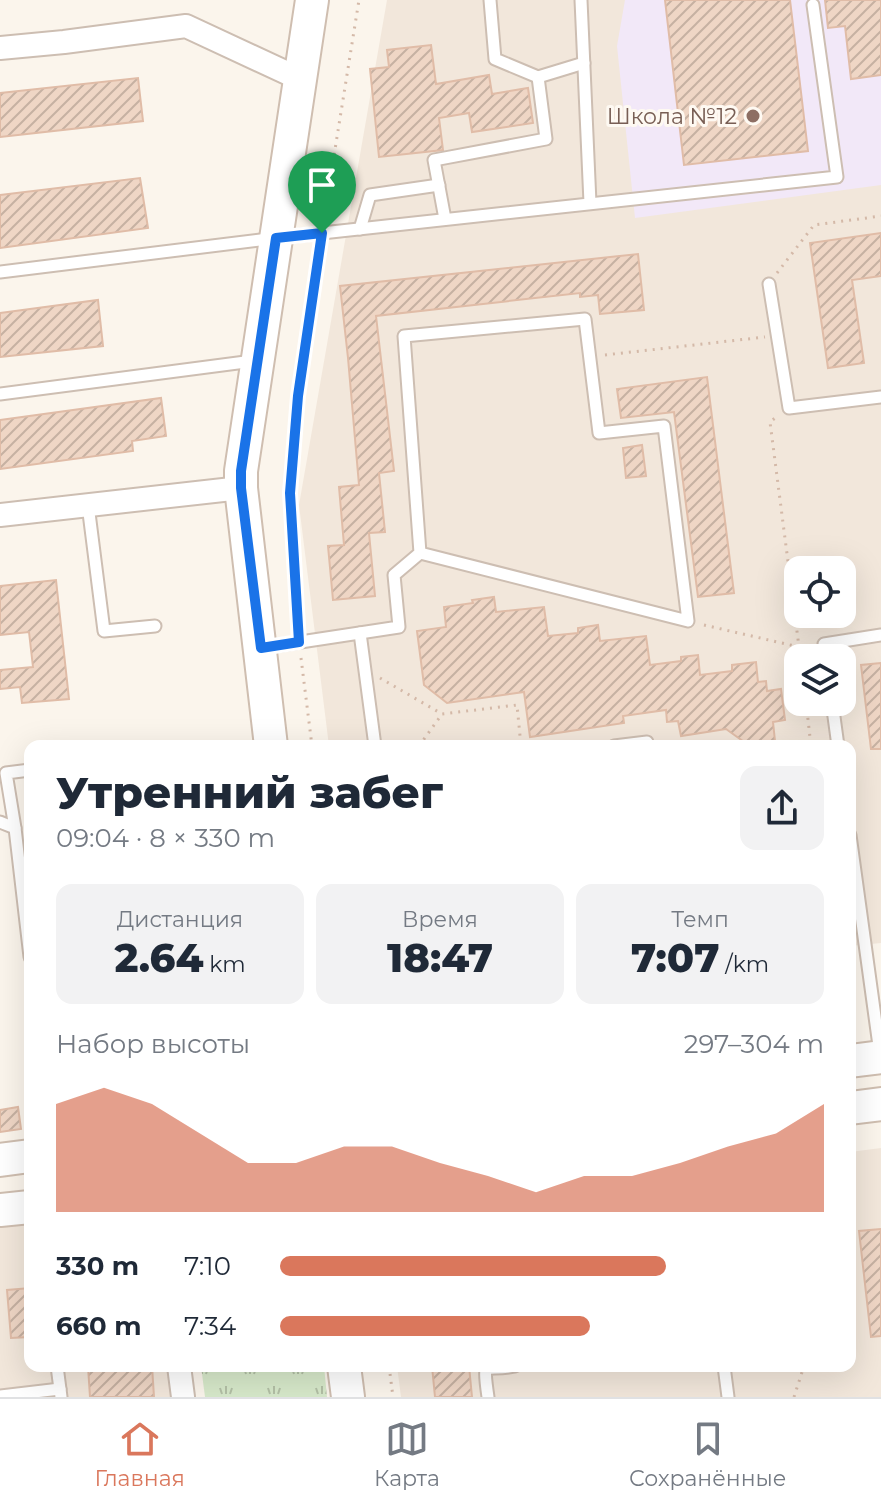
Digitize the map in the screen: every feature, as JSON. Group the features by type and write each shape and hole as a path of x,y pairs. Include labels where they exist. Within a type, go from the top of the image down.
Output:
{"main road":[{"path":"270,740 241,471 312,0"},
{"path":"856,1060 881,1057"},
{"path":"856,1107 881,1104"},
{"path":"0,1160 24,1157"},
{"path":"0,1210 24,1208"},
{"path":"345,1372 348,1397"}],"street":[{"path":"0,48 186,26 300,79"},
{"path":"0,515 241,488"},
{"path":"180,1372 183,1397"}],"lane":[{"path":"490,0 495,59 538,77 584,63"},
{"path":"581,0 590,203"},
{"path":"0,272 276,238 837,177 813,5"},
{"path":"445,219 434,160 546,139 538,77"},
{"path":"360,229 370,195 439,185"},
{"path":"769,284 789,408 881,397"},
{"path":"585,319 599,433 664,426 688,621 420,553 404,336 585,319"},
{"path":"0,394 257,361"},
{"path":"88,505 104,631 155,626"},
{"path":"261,648 399,627 394,575 420,553"},
{"path":"360,633 374,740"},
{"path":"824,644 881,635"},
{"path":"834,716 837,740"},
{"path":"24,771 6,773 24,905"},
{"path":"0,822 15,828"},
{"path":"856,878 881,1057"},
{"path":"0,1396 60,1393 58,1372"},
{"path":"486,1372 488,1397"},
{"path":"725,1372 728,1397"}],"path":[{"path":"311,740 299,642 290,493 298,396 359,0"},
{"path":"769,284 814,225 881,216"},
{"path":"590,357 777,335"},
{"path":"688,621 799,647 770,422 789,408"},
{"path":"365,670 442,714 517,705 520,740"},
{"path":"423,740 442,714"},
{"path":"808,716 810,740"},
{"path":"390,1372 393,1397"},
{"path":"794,1397 802,1372"}],"shaded area":[{"path":"387,0 881,0 881,943 856,945 856,740 328,740 299,505"},
{"name":"Школа №12","path":"625,0 881,0 881,185 635,218 617,46"},
{"path":"881,1148 881,1397 401,1397 398,1372 856,1372 856,1151"},
{"path":"24,1221 24,1372 173,1372 176,1397 0,1397 0,1224"}],"green space":[{"path":"202,1372 325,1372 327,1397 205,1397"}],"building":[{"path":"665,0 790,0 808,151 684,165"},
{"path":"825,0 881,0 881,75 851,79 845,26 828,28"},
{"path":"431,45 436,84 489,75 492,94 528,88 533,123 472,132 469,113 439,118 443,150 379,157 370,69 389,67 387,50"},
{"path":"138,78 143,121 0,137 0,93"},
{"path":"140,178 148,228 0,248 0,195"},
{"path":"881,233 881,276 852,280 864,363 828,368 810,243"},
{"path":"638,254 644,310 600,314 598,295 580,297 580,293 376,316 394,471 379,473 385,532 369,533 375,596 333,600 328,546 344,545 339,487 359,485 340,286"},
{"path":"98,300 103,346 0,357 0,313"},
{"path":"707,377 734,593 698,597 674,412 621,418 617,389"},
{"path":"161,398 166,436 132,441 133,451 0,469 0,420"},
{"path":"642,445 646,476 626,478 623,448"},
{"path":"56,580 69,699 22,703 20,687 0,689 0,670 33,667 29,632 0,635 0,586"},
{"path":"494,597 496,612 544,607 548,636 578,633 578,628 598,625 600,641 646,636 650,665 681,661 681,657 698,655 700,675 732,671 732,665 756,662 758,682 766,681 767,691 781,689 785,720 773,722 775,740 741,740 726,729 681,736 678,721 667,722 666,710 623,716 624,723 530,737 524,692 447,703 424,685 417,631 446,627 444,607 473,603 472,600"},
{"path":"881,663 881,749 871,749 861,665"},
{"path":"18,1107 21,1129 0,1132 0,1110"},
{"path":"881,1229 881,1336 871,1337 859,1231"},
{"path":"24,1289 24,1337 11,1338 7,1290"},
{"path":"88,1372 152,1372 154,1397 90,1397"},
{"path":"433,1372 470,1372 472,1397 435,1397"}],"place":[{"name":"Школа №12","path":"753,116"}],"route":[{"path":"322,233 298,396 290,493 299,642 261,648 241,488 257,361 276,238 322,233"}]}
